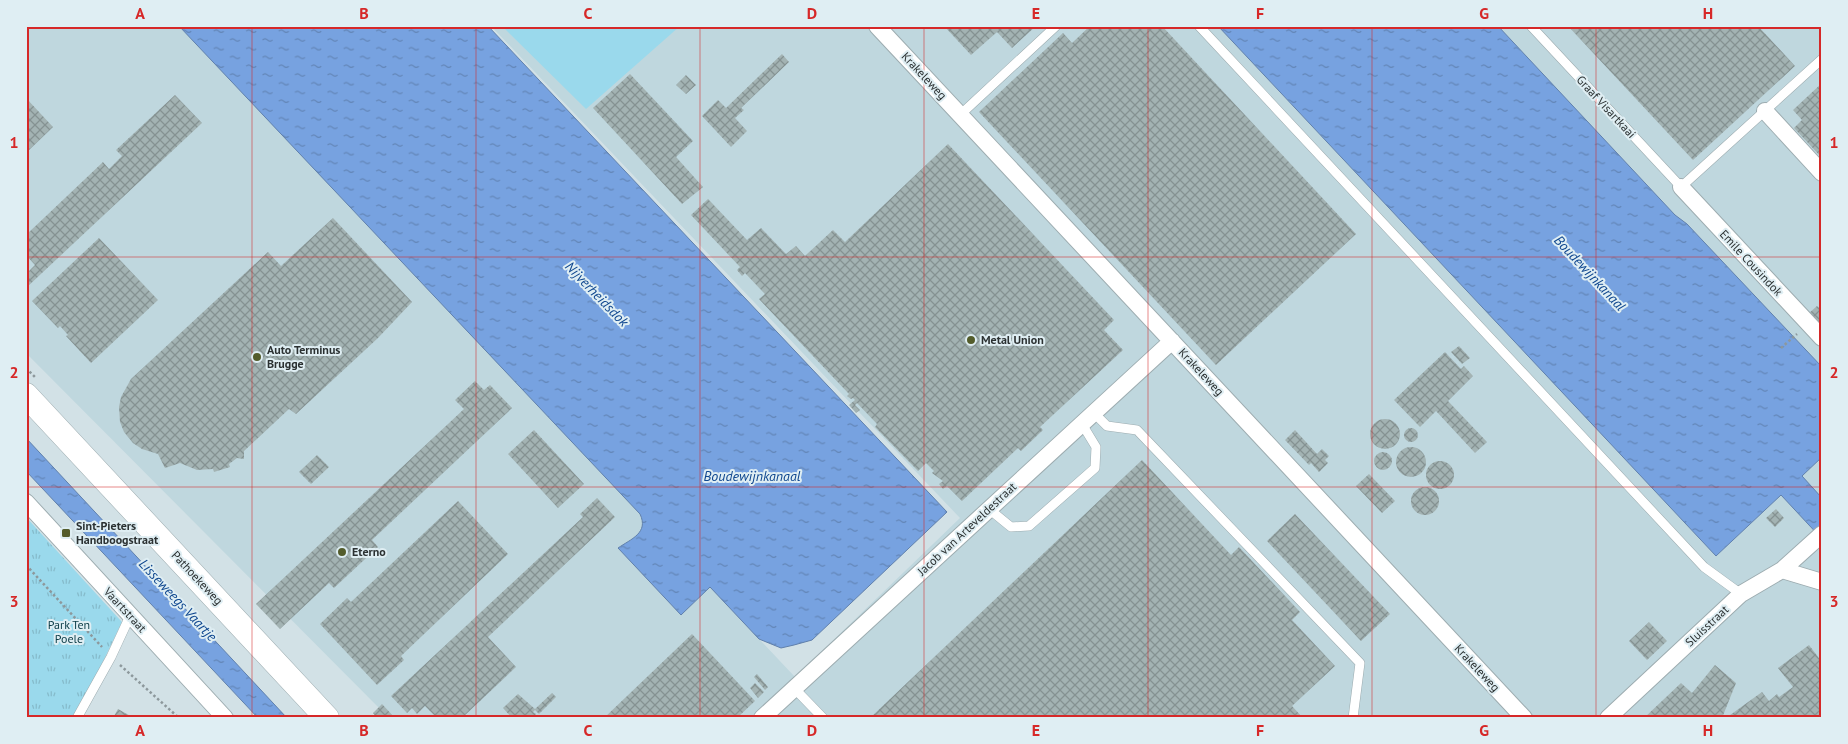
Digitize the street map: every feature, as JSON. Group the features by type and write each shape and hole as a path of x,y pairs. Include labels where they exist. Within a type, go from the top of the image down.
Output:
{"main road":[{"name":"Pathoekeweg","path":"26,395 327,718"}],"street":[{"name":"Krakeleweg","path":"886,29 960,115 1524,718"},
{"path":"1765,111 1822,173"},
{"name":"Emile Cousindok","path":"1681,187 1822,338"},
{"name":"Jacob van Arteveldestraat","path":"762,718 1172,341"},
{"name":"Vaartstraat","path":"26,502 225,718"},
{"name":"Sluisstraat","path":"1608,718 1741,594 1782,570 1817,539"},
{"path":"1782,570 1822,582"}],"lane":[{"path":"960,115 1056,26"},
{"path":"1199,26 1704,567 1741,594"},
{"name":"Graaf Visartkaai","path":"1530,26 1681,187"},
{"path":"1681,187 1822,59"},
{"path":"1094,412 1107,426 1137,430 1360,663 1353,718"},
{"path":"989,509 1011,527 1029,526 1095,468 1096,447 1082,424"},
{"path":"77,718 111,657 130,616"},
{"path":"794,688 823,718"}],"path":[{"path":"1781,348 1808,323"},
{"path":"26,566 111,657 179,718"}],"shaded area":[{"path":"26,26 180,26 795,677 960,518 491,26 1218,26 1716,556 1781,495 1822,539 1822,718 389,718 26,353"},
{"path":"1498,26 1822,26 1822,367 1687,224 1675,215"},
{"path":"1822,457 1822,498 1802,476"}],"green space":[{"path":"502,26 680,26 586,109"},
{"name":"Park Ten Poele","path":"26,517 122,622 76,718 26,718"}],"water":[{"name":"Boudewijnkanaal","path":"179,26 488,26 947,512 812,640 781,648 759,639 710,587 681,615 618,548 640,531 642,521 640,514"},
{"name":"Boudewijnkanaal","path":"1218,26 1498,26 1675,215 1687,224 1822,367 1822,457 1802,476 1822,498 1822,539 1781,495 1716,556"},
{"path":"26,438 287,718 258,718 26,471"}],"building":[{"path":"944,26 1036,26 1012,48 997,32 971,55"},
{"path":"1090,26 1162,26 1356,234 1216,365 979,112 1063,33 1072,43"},
{"path":"1568,26 1758,26 1795,66 1693,160"},
{"path":"782,54 789,62 741,108 744,110 735,118 747,131 731,147 702,116 718,100 726,108"},
{"path":"630,74 693,141 676,157 703,187 682,204 593,108"},
{"path":"686,75 696,85 686,94 676,85"},
{"path":"1822,83 1822,158 1794,128 1802,120 1793,110"},
{"path":"175,95 202,123 26,288 26,274 35,265 26,255 26,235 103,162 109,169 122,156 116,150"},
{"path":"26,98 53,127 26,153"},
{"name":"Metal Union","path":"948,144 1114,320 1104,330 1123,350 1040,427 1043,430 1021,451 1018,448 962,501 947,486 943,489 939,484 943,481 932,473 934,471 926,463 918,471 875,427 877,424 857,403 855,405 860,410 856,413 849,405 855,400 847,396 849,394 759,299 765,294 745,273 742,276 737,270 740,267 691,215 708,199 747,240 761,228 786,254 796,246 805,256 833,230 845,242"},
{"name":"Auto Terminus Brugge","path":"333,218 412,302 378,338 296,414 289,409 244,451 244,459 237,458 229,464 230,467 214,472 213,469 197,470 180,463 165,468 158,454 142,449 133,443 124,432 120,422 119,407 121,397 131,379 268,252 281,266"},
{"path":"99,238 158,300 91,363 66,336 68,335 60,326 58,328 32,301"},
{"path":"1817,306 1822,310 1822,329 1808,314"},
{"path":"1459,346 1470,358 1462,364 1451,352"},
{"path":"1445,352 1461,369 1464,366 1473,376 1448,401 1487,442 1475,453 1436,411 1420,427 1394,400"},
{"path":"475,381 484,390 490,385 512,408 372,540 378,547 334,588 329,583 280,629 256,604 464,409 455,400"},
{"path":"1385,419 1391,420 1399,428 1399,440 1391,448 1385,449 1379,448 1371,440 1370,434 1371,428 1379,420"},
{"path":"1408,428 1414,428 1418,435 1414,442 1408,442 1404,438 1404,432"},
{"path":"534,430 584,484 558,508 508,454"},
{"path":"1295,430 1317,454 1322,449 1329,456 1325,460 1328,463 1319,472 1311,463 1309,465 1285,440"},
{"path":"1411,447 1421,452 1426,462 1421,472 1411,477 1401,472 1396,462 1401,452"},
{"path":"1383,452 1389,455 1392,461 1389,467 1383,470 1377,467 1374,461 1377,455"},
{"path":"317,455 329,467 311,484 299,472"},
{"path":"1142,460 1231,555 1239,547 1300,612 1292,620 1335,666 1292,706 1303,718 870,718"},
{"path":"1440,461 1450,465 1454,475 1450,485 1440,489 1430,485 1426,475 1430,465"},
{"path":"1369,474 1395,501 1382,513 1356,486"},
{"path":"1425,487 1435,491 1439,501 1435,511 1425,515 1415,511 1411,501 1415,491"},
{"path":"597,498 615,517 488,637 516,667 462,718 437,718 425,706 417,714 412,708 407,713 391,696 583,517 580,514"},
{"path":"458,501 508,554 401,656 404,660 377,685 320,624 347,598 351,602"},
{"path":"1776,509 1784,518 1775,527 1766,518"},
{"path":"1295,514 1390,614 1361,641 1267,541"},
{"path":"1649,622 1667,641 1647,660 1629,641"},
{"path":"692,634 755,701 737,718 604,718"},
{"path":"1809,645 1822,662 1822,718 1726,718 1762,692 1769,701 1777,694 1779,697 1793,687 1778,668"},
{"path":"1715,665 1736,683 1722,718 1644,718 1681,683 1692,693"},
{"path":"757,674 768,687 765,690 754,677"},
{"path":"755,683 764,692 758,698 750,688"},
{"path":"552,693 556,697 539,714 535,710 533,712 536,714 532,718 512,718 503,708 518,694 535,709"},
{"path":"382,704 395,718 377,718 373,713"},
{"path":"118,709 134,718 113,718"}],"place":[{"name":"Metal Union","path":"971,340"},
{"name":"Auto Terminus Brugge","path":"257,357"},
{"name":"Sint-Pieters Handboogstraat","path":"66,533"},
{"name":"Eterno","path":"342,552"}],"water label":[{"name":"Nijverheidsdok","path":"597,294"},
{"name":"Lisseweegs Vaartje","path":"178,600"}]}
